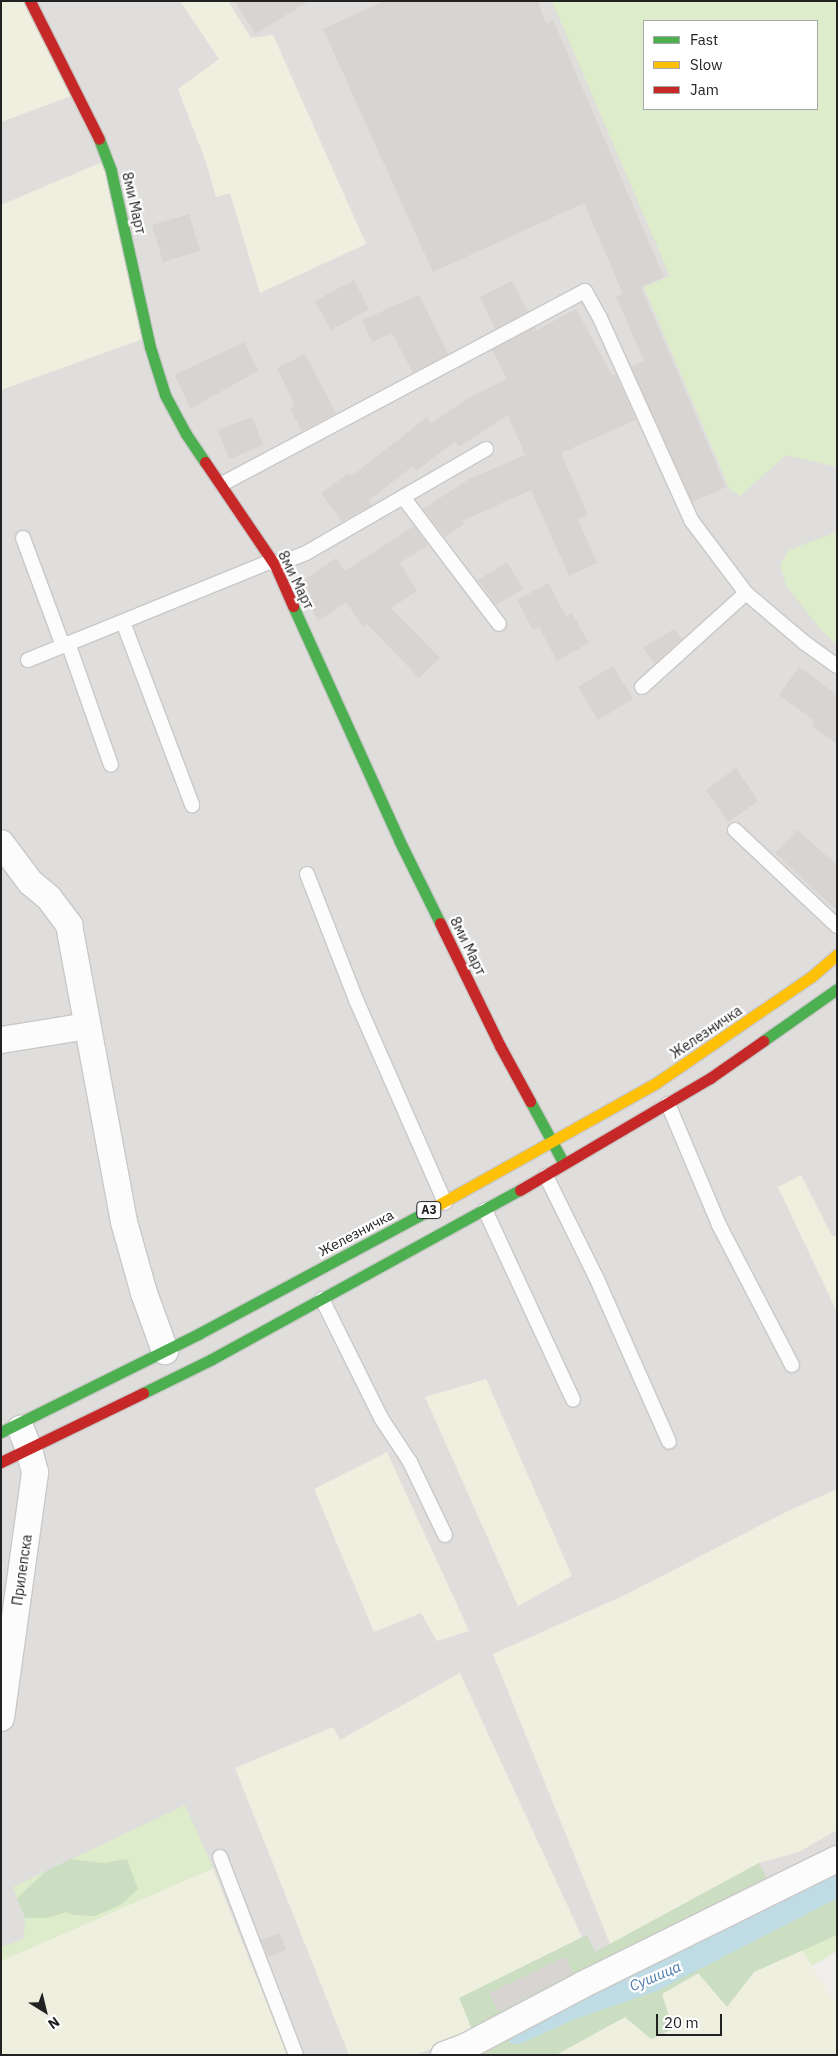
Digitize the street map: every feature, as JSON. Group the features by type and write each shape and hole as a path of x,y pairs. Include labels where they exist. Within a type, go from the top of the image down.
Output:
{"main road":[{"name":"8ми Март","path":"30,1 99,138 111,171 150,347 165,395 186,434 222,484 274,563 399,840 500,1046 565,1165"},
{"name":"Железничка","path":"10,1428 165,1351 445,1202 552,1142 672,1072 811,977 837,954"},
{"name":"A3","path":"1,1462 212,1359 546,1176 668,1104 772,1036 836,991"}],"street":[{"path":"1,843 30,882 49,898 69,925 124,1222 144,1293 165,1351"},
{"path":"1,1040 87,1026"},
{"name":"Прилепска","path":"1,1718 35,1472 29,1449 10,1428"},
{"path":"444,2055 467,2046 582,1985 837,1859"}],"lane":[{"path":"222,484 585,291 600,318 692,520 746,593 804,643 837,666"},
{"path":"28,660 274,563 306,553 486,449"},
{"path":"403,497 499,624"},
{"path":"23,538 111,765"},
{"path":"642,687 746,593"},
{"path":"123,622 192,805"},
{"path":"734,830 837,926"},
{"path":"306,874 357,1002 445,1202"},
{"path":"668,1104 719,1225 792,1365"},
{"path":"546,1176 596,1277 669,1442"},
{"path":"485,1210 572,1400"},
{"path":"322,1299 381,1418 410,1462 445,1535"},
{"path":"220,1857 296,2055"}],"shaded area":[{"path":"1,1 837,1 837,1935 625,2017 556,2055 1,2055"}],"green space":[{"path":"1,1 30,1 77,94 1,122"},
{"path":"180,1 228,1 251,38 273,35 366,244 260,293 230,193 216,197 206,162 178,89 219,59"},
{"path":"552,1 837,1 837,467 786,455 740,496 730,490 644,287 670,276"},
{"path":"107,160 148,337 1,390 1,205"},
{"path":"837,532 837,645 820,629 786,585 780,565 789,550"},
{"path":"801,1175 832,1236 837,1236 837,1312 778,1187"},
{"path":"486,1379 572,1576 518,1606 425,1397"},
{"path":"387,1452 469,1631 437,1641 421,1613 374,1632 314,1489"},
{"path":"837,1489 837,1830 799,1852 759,1863 610,1944 493,1654 627,1594 786,1512"},
{"path":"460,1673 582,1937 460,1998 474,2035 458,2038 415,2055 349,2055 235,1768 333,1727 340,1740"},
{"path":"185,1805 213,1868 1,1961 1,1947 24,1939 25,1918 13,1887"},
{"path":"837,1858 837,1935 754,1972 727,2007 698,1973 662,1994 673,2029 651,2039 625,2017 556,2055 483,2055 459,1998 587,1935 595,1952 759,1863 774,1891"},
{"path":"71,1859 104,1863 127,1859 138,1889 122,1904 95,1916 74,1915 66,1912 47,1918 25,1918 17,1898 46,1871"},
{"path":"213,1868 287,2055 1,2055 1,1961"},
{"path":"837,1935 837,1951 812,1966 802,1950"},
{"path":"802,1950 837,2007 837,2055 556,2055 625,2017 651,2039 673,2029 662,1994 699,1973 727,2007 754,1972"}],"building":[{"path":"235,1 309,1 255,34"},
{"path":"384,1 538,1 546,24 553,20 664,277 641,287 726,487 692,502 631,367 644,361 616,297 623,294 584,203 433,272 323,29"},
{"path":"189,214 200,251 163,262 152,225"},
{"path":"354,280 369,309 331,330 315,301"},
{"path":"512,281 528,312 495,329 480,297"},
{"path":"419,295 448,354 413,373 392,333 372,342 362,320"},
{"path":"576,309 612,375 615,373 636,420 561,453 588,515 578,519 597,563 569,576 531,490 462,521 464,524 445,537 423,509 469,479 525,455 508,415 459,447 455,441 416,471 413,466 369,500 372,505 342,522 321,493 349,473 352,476 427,417 431,423 470,397 507,379 492,350 535,327 537,330"},
{"path":"244,342 258,371 190,409 175,375"},
{"path":"305,354 336,413 302,431 290,409 295,406 277,368"},
{"path":"252,417 263,445 229,459 218,430"},
{"path":"414,526 428,545 400,563 417,591 391,608 440,658 419,678 367,624 363,627 346,602 318,621 300,583 336,558 345,571"},
{"path":"507,562 523,589 496,605 478,580"},
{"path":"548,583 566,616 572,613 589,643 557,661 539,627 533,630 517,600"},
{"path":"674,629 682,639 655,663 643,648"},
{"path":"613,666 633,699 598,720 578,687"},
{"path":"799,667 837,695 837,744 812,726 815,721 779,695"},
{"path":"736,768 758,801 728,822 706,790"},
{"path":"797,830 837,865 837,911 775,853"},
{"path":"280,1933 286,1950 268,1957 261,1940"},
{"path":"565,1957 573,1973 498,2012 489,1993"}],"waterway":[{"name":"Сушица","path":"517,2032 568,2009 652,1980 837,1885"}],"traffic: fast":[{"path":"99,139 111,171 150,347 165,395 186,434 205,462"},
{"path":"293,606 399,840 440,923"},
{"path":"763,1041 837,989"},
{"path":"530,1101 563,1162"},
{"path":"143,1393 212,1359 520,1190"},
{"path":"1,1432 200,1333 429,1210"}],"traffic: slow":[{"path":"429,1210 656,1083 811,977 837,954"}],"traffic: jam":[{"path":"30,1 99,139"},
{"path":"205,462 275,565 293,606"},
{"path":"440,923 500,1046 530,1101"},
{"path":"520,1190 710,1078 763,1041"},
{"path":"1,1462 143,1393"}]}
